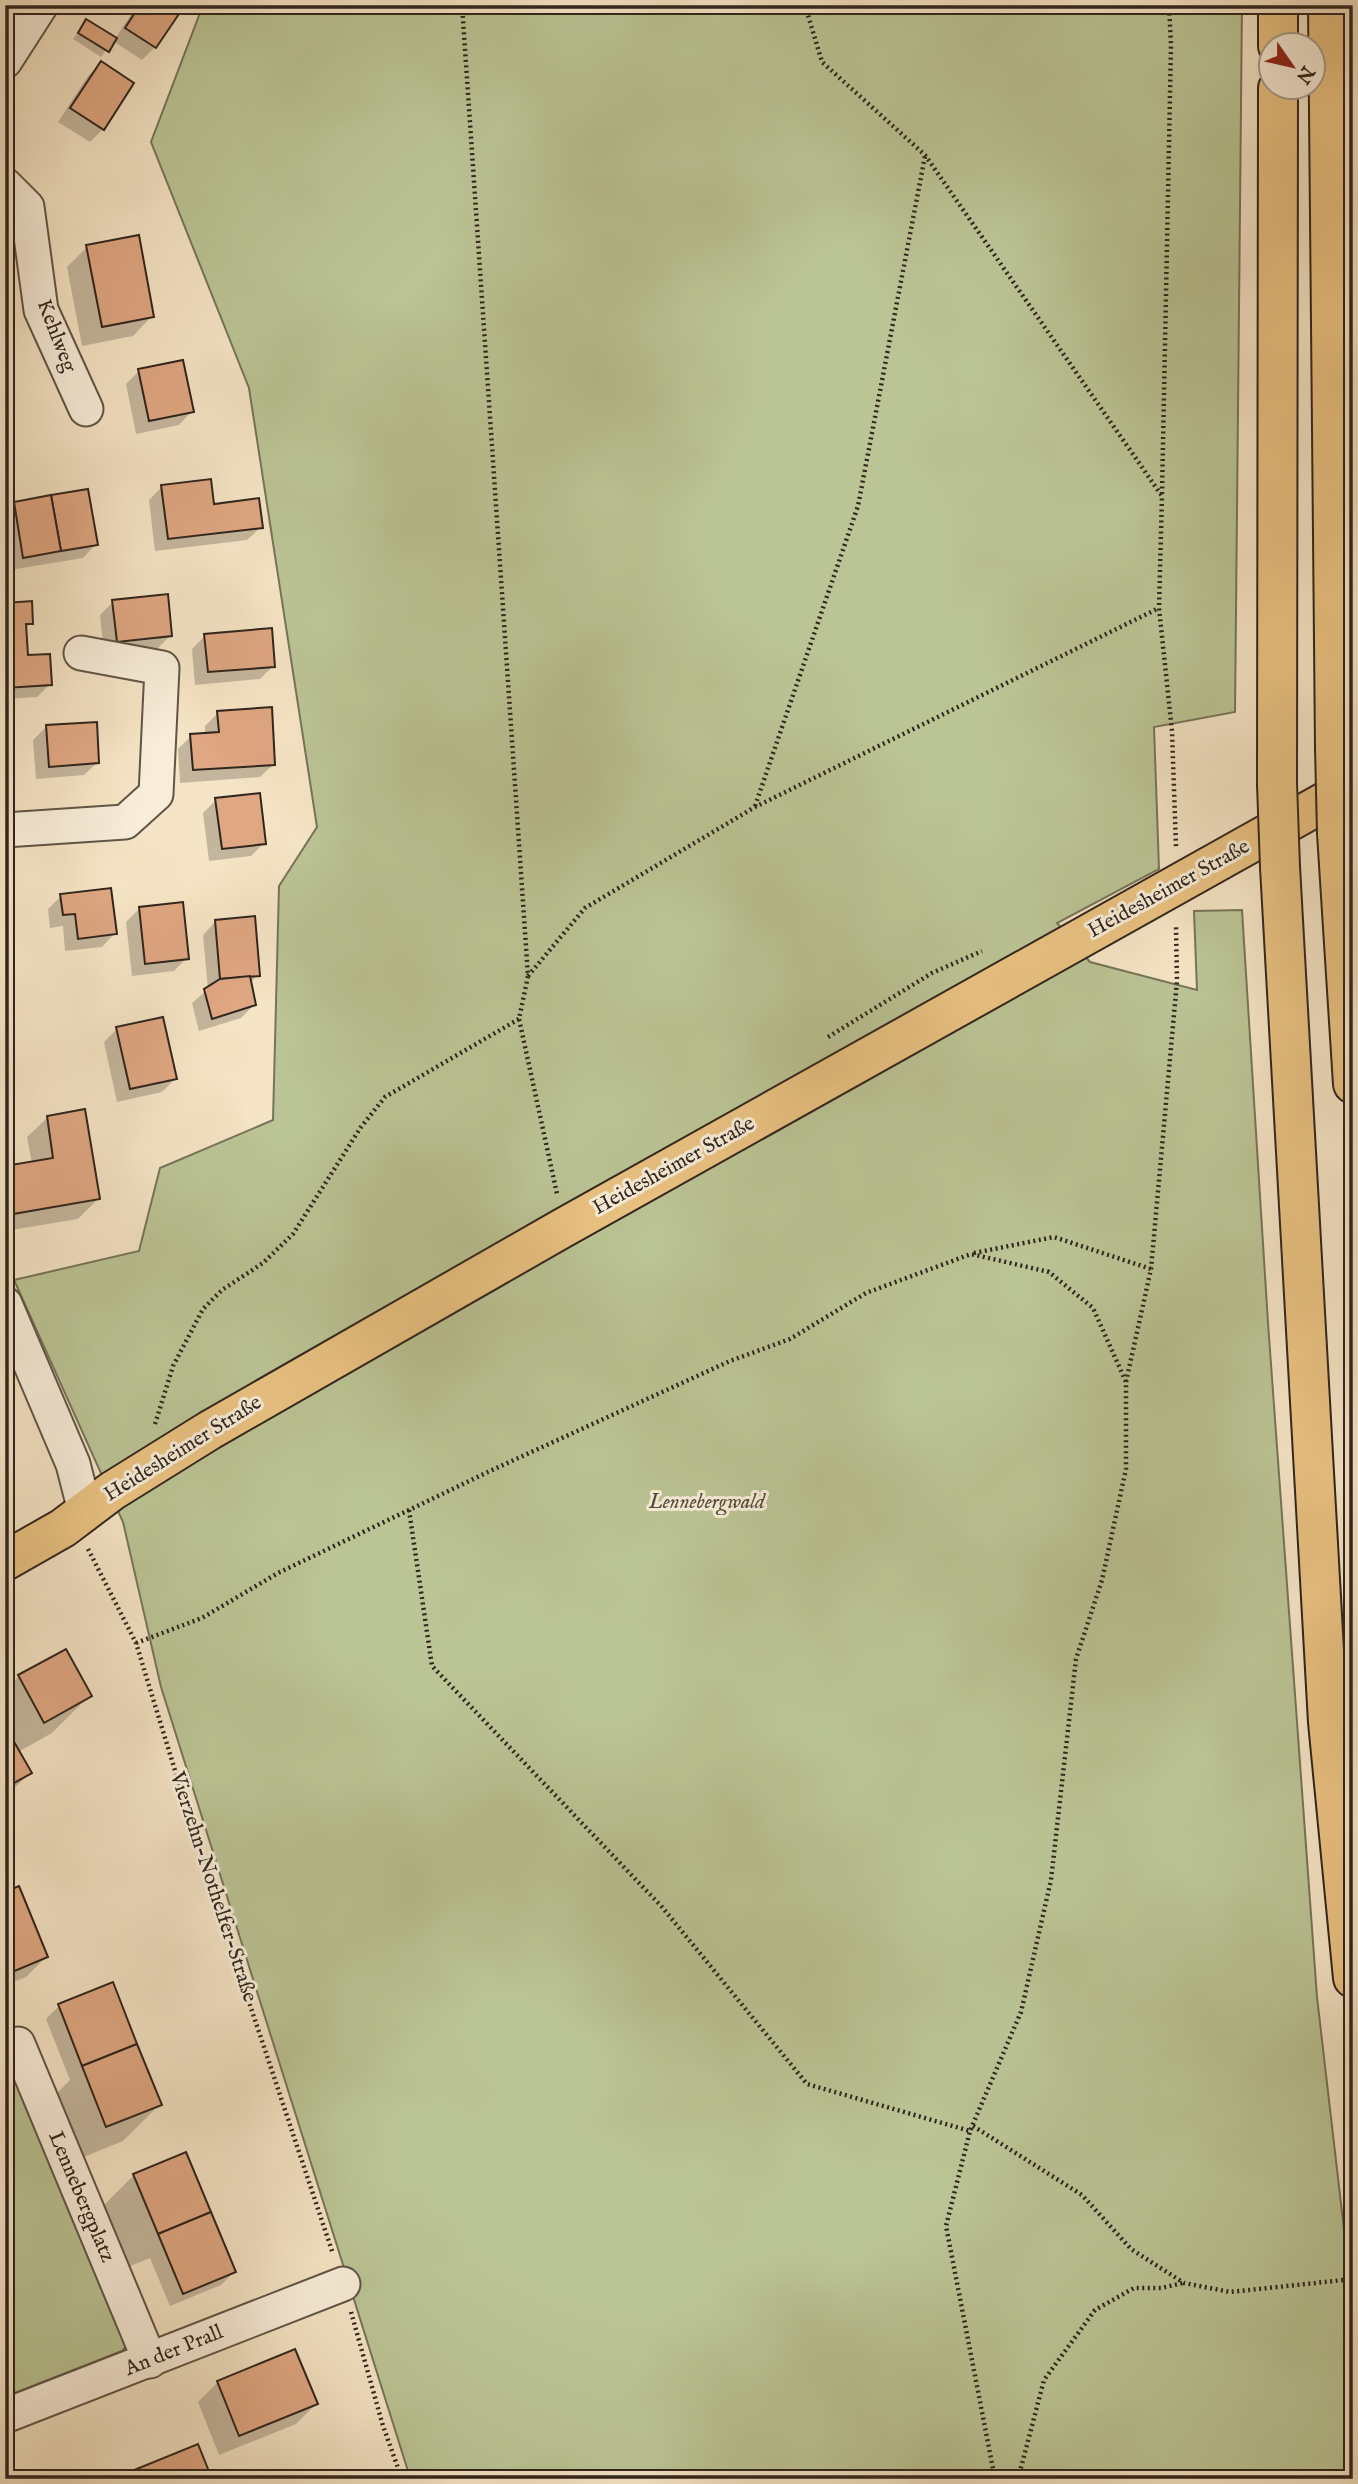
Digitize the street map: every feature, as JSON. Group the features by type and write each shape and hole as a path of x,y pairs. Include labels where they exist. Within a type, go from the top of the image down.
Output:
{"main road":[{"path":"1278,5 1278,32"},
{"path":"1328,5 1335,747 1337,833 1353,1084"},
{"path":"1278,102 1277,784 1280,867 1328,1722 1353,1978"},
{"name":"Heidesheimer Straße","path":"5,1561 63,1528 176,1450 561,1229 1353,786"}],"street":[{"path":"5,61 41,5"},
{"name":"Kehlweg","path":"5,185 27,207 41,310 86,409"},
{"path":"5,830 125,822 156,794 162,668 82,653"},
{"path":"5,1304 72,1464 85,1511"},
{"name":"Lennebergplatz","path":"5,2046 18,2044 150,2361"},
{"name":"An der Prall","path":"5,2416 343,2284"}],"path":[{"path":"461,5 528,976 519,1019 558,1199 561,1229"},
{"path":"805,5 822,62 925,155 1162,496"},
{"path":"995,2479 946,2226 971,2128 1021,2012 1051,1880 1076,1659 1102,1580 1126,1469 1126,1382 1152,1269 1177,981 1177,862 1172,731 1158,608 1169,5"},
{"path":"755,807 858,506 925,155"},
{"path":"528,976 585,908 755,807 1158,608"},
{"path":"154,1428 173,1366 204,1309 222,1290 263,1262 293,1234 361,1127 385,1097 519,1019"},
{"path":"136,1643 202,1619 278,1573 730,1360 790,1339 866,1293 971,1254 1054,1237 1152,1269"},
{"path":"971,1254 1049,1272 1093,1308 1126,1382"},
{"path":"409,1510 432,1666 662,1907 807,2084 971,2128 1082,2195 1131,2249 1184,2283 1230,2292 1353,2279"},
{"name":"Vierzehn-Nothelfer-Straße","path":"85,1511 86,1546 136,1643 210,1885 343,2284 383,2426 402,2479"},
{"path":"1018,2479 1044,2380 1095,2310 1135,2288 1161,2288 1184,2283"}],"green space":[{"name":"Lennebergwald","path":"203,5 1242,5 1235,712 1154,727 1159,869 1057,923 1090,962 1197,990 1194,911 1242,910 1268,1323 1317,1997 1353,2307 1353,2479 402,2479 408,2471 161,1687 123,1522 14,1280 139,1251 160,1168 273,1120 279,886 317,827 249,388 151,142"},
{"path":"5,2059 11,2062 127,2345 122,2351 7,2396 5,2396"}],"building":[{"path":"140,5 185,5 156,48 125,28"},
{"path":"86,19 117,38 109,52 78,33"},
{"path":"101,61 134,83 104,130 70,108"},
{"path":"139,235 154,317 102,327 86,245"},
{"path":"183,360 194,412 149,421 138,369"},
{"path":"211,479 214,504 259,498 263,528 168,539 161,485"},
{"path":"88,489 98,545 61,551 51,495"},
{"path":"51,495 61,551 23,558 14,502"},
{"path":"168,594 172,636 117,642 112,600"},
{"path":"32,601 33,624 26,624 28,655 50,654 52,685 5,688 5,603"},
{"path":"272,628 275,667 208,672 204,634"},
{"path":"272,707 275,765 193,770 190,734 219,732 217,711"},
{"path":"97,722 99,763 49,767 46,725"},
{"path":"5,751 11,789 5,789"},
{"path":"260,793 266,844 222,849 215,798"},
{"path":"7,865 11,900 5,901 5,866"},
{"path":"111,888 117,934 78,939 75,914 63,915 60,894"},
{"path":"183,902 189,959 145,964 139,907"},
{"path":"255,916 260,976 220,979 215,920"},
{"path":"250,976 256,1005 212,1019 204,989 220,979"},
{"path":"163,1017 177,1079 130,1089 116,1027"},
{"path":"85,1109 100,1199 13,1214 5,1166 53,1158 47,1116"},
{"path":"66,1649 92,1696 44,1723 18,1675"},
{"path":"5,1726 32,1773 5,1788"},
{"path":"19,1886 48,1957 5,1975 5,1892"},
{"path":"113,1982 137,2044 82,2066 58,2004"},
{"path":"137,2044 162,2105 106,2127 82,2066"},
{"path":"186,2152 211,2212 158,2234 133,2174"},
{"path":"211,2212 236,2272 183,2294 158,2234"},
{"path":"295,2349 318,2404 239,2436 217,2381"},
{"path":"198,2444 212,2479 144,2479 139,2468"},
{"path":"139,2468 144,2479 112,2479"}]}
